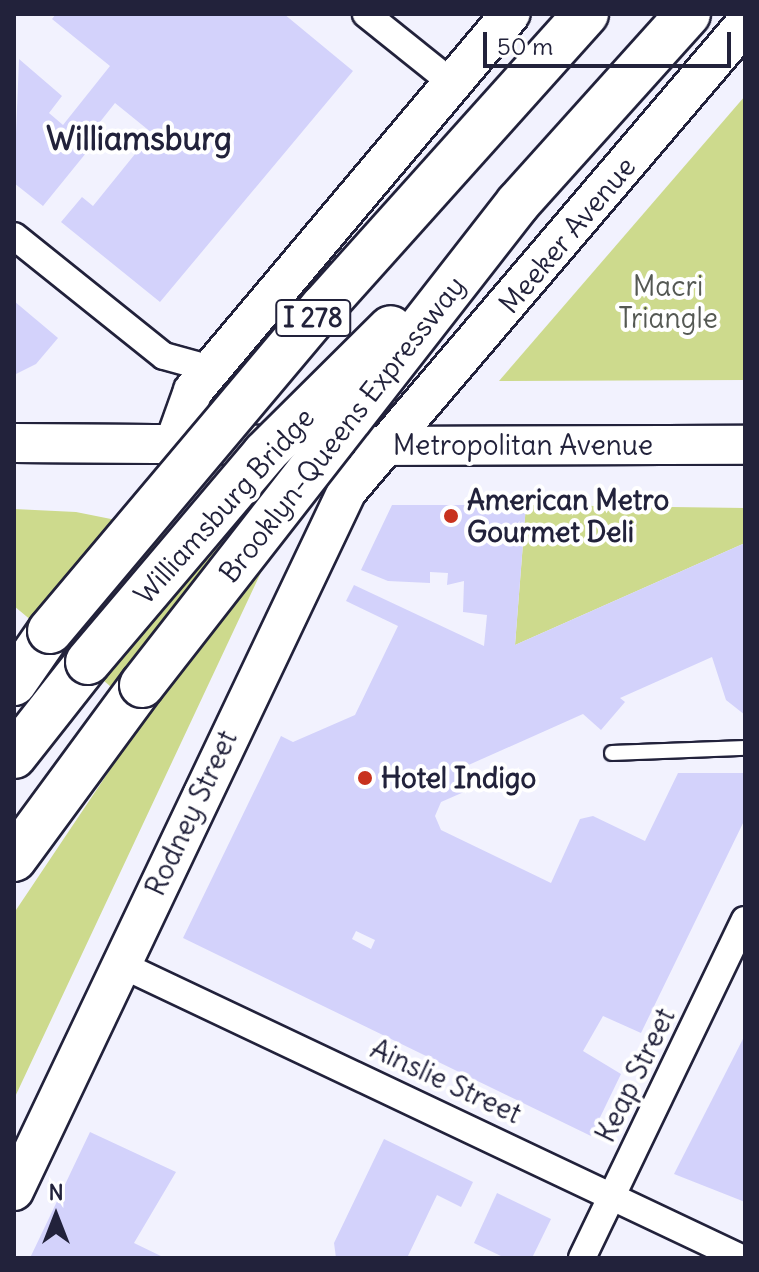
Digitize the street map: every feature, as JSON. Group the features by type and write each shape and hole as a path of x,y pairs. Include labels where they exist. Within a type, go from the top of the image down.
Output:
{"highway":[{"name":"I 278","path":"14,674 323,307 586,14"},
{"name":"Brooklyn-Queens Expressway","path":"14,859 142,685 518,203 688,14"},
{"name":"Williamsburg Bridge","path":"14,756 88,662 265,453 518,203"},
{"path":"14,683 50,631"}],"main road":[{"path":"174,444 193,391 511,14"},
{"name":"Meeker Avenue","path":"388,446 745,24"},
{"name":"Metropolitan Avenue","path":"14,443 745,445"},
{"name":"Rodney Street","path":"14,1191 347,491 388,446"}],"street":[{"path":"366,14 451,82"},
{"path":"14,236 164,356 211,369"},
{"name":"Keap Street","path":"582,1258 745,920"},
{"name":"Ainslie Street","path":"122,965 741,1258"}],"lane":[{"path":"612,753 745,748"}],"green space":[{"name":"Macri Triangle","path":"745,96 745,380 499,381"},
{"path":"526,505 745,508 745,543 515,645"},
{"path":"14,509 76,512 271,551 14,1099 14,913 146,716 14,606"}],"building":[{"path":"56,14 284,14 353,71 160,302 61,222 82,197 93,206 152,133 115,103 92,132 99,137 43,206 14,183 19,59 62,96 49,113 63,125 110,66 52,19"},
{"path":"14,301 58,338 36,364 14,375"},
{"path":"392,505 526,505 515,645 745,543 745,715 726,700 712,657 620,698 625,702 601,730 583,714 464,767 473,788 441,802 435,816 441,830 551,883 580,819 593,816 645,841 678,773 745,773 745,819 641,1033 603,1016 583,1051 621,1074 591,1136 183,938 281,736 293,742 355,715 398,626 346,601 354,585 484,646 487,615 463,612 464,581 447,585 448,573 430,572 430,583 388,581 361,570","holes":["356,931 375,940 371,949 352,939"]},
{"path":"745,1035 745,1202 674,1174"},
{"path":"90,1132 176,1172 134,1243 165,1258 30,1258"},
{"path":"384,1139 473,1182 461,1207 437,1195 407,1258 336,1258 334,1243"},
{"path":"497,1193 551,1219 532,1258 505,1258 474,1243"}],"place":[{"name":"American Metro Gourmet Deli","path":"451,516"},
{"name":"Hotel Indigo","path":"365,778"}],"district":[{"name":"Williamsburg","path":"139,139"}]}
